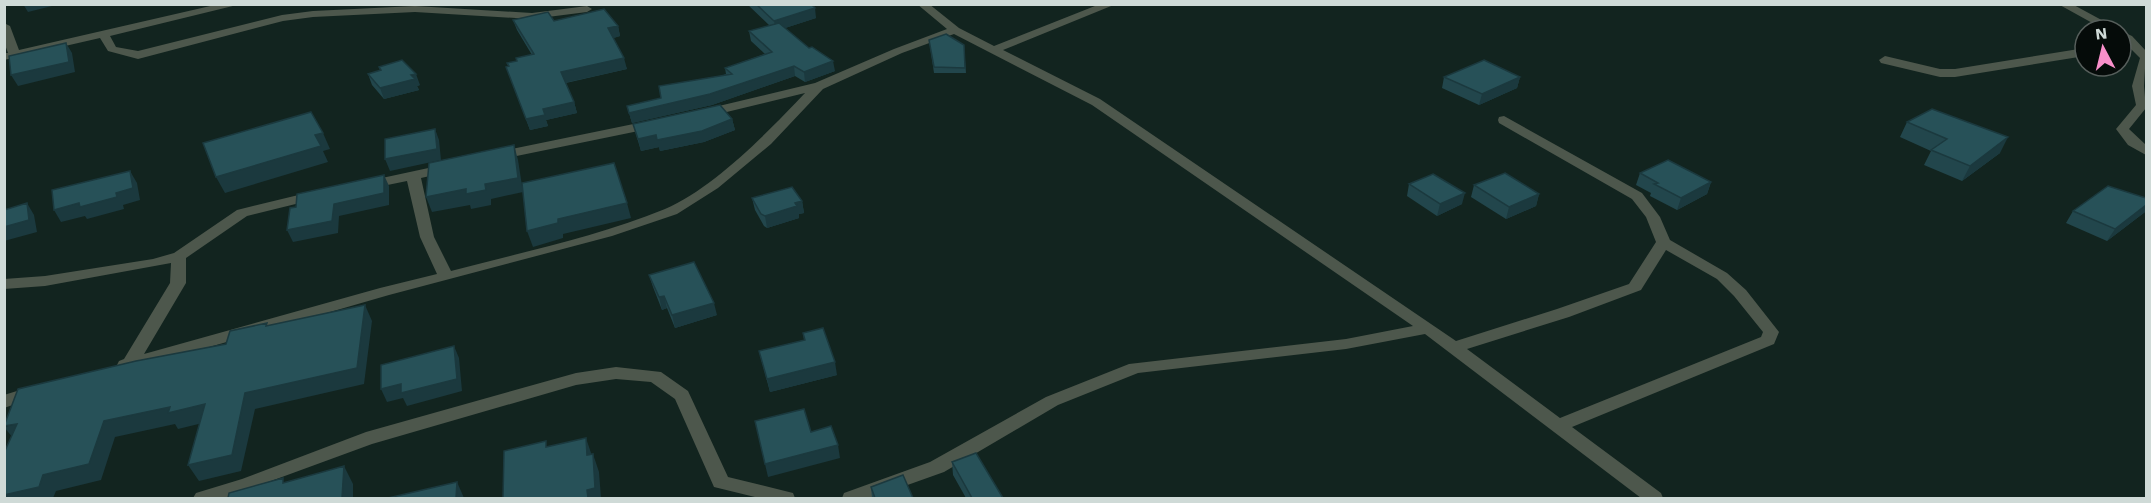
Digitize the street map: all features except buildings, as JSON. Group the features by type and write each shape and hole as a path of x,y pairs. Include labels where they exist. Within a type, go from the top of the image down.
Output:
{"street":[{"path":"4,26 10,56 236,4"},
{"path":"922,4 955,30 996,49 1095,102 1428,328 1654,498"},
{"path":"996,49 1111,4"},
{"path":"2062,4 2090,18"},
{"path":"104,35 112,49 138,55 282,18 313,14 415,9 532,16 587,9"},
{"path":"698,115 819,86 898,51 955,30"},
{"path":"2134,44 2146,58 2138,86 2142,105 2122,129 2133,142 2146,151"},
{"path":"1885,60 1940,73 1955,73 2073,54"},
{"path":"107,370 386,291 446,278 606,233 672,211 713,184 766,141 819,86"},
{"path":"1454,347 1563,313 1635,287 1662,242 1658,222 1636,196 1504,120"},
{"path":"488,158 665,122"},
{"path":"358,187 456,166"},
{"path":"413,176 426,237 446,278"},
{"path":"4,284 45,281 153,263 179,256 242,213 325,194"},
{"path":"1557,426 1768,340 1771,332 1722,276 1662,242"},
{"path":"130,364 178,283 179,256"},
{"path":"851,498 937,467 1052,401 1135,368 1346,344 1428,328"},
{"path":"203,498 420,423 576,379 616,373 655,376 682,395 721,482 786,498"},
{"path":"4,402 51,386"}]}
